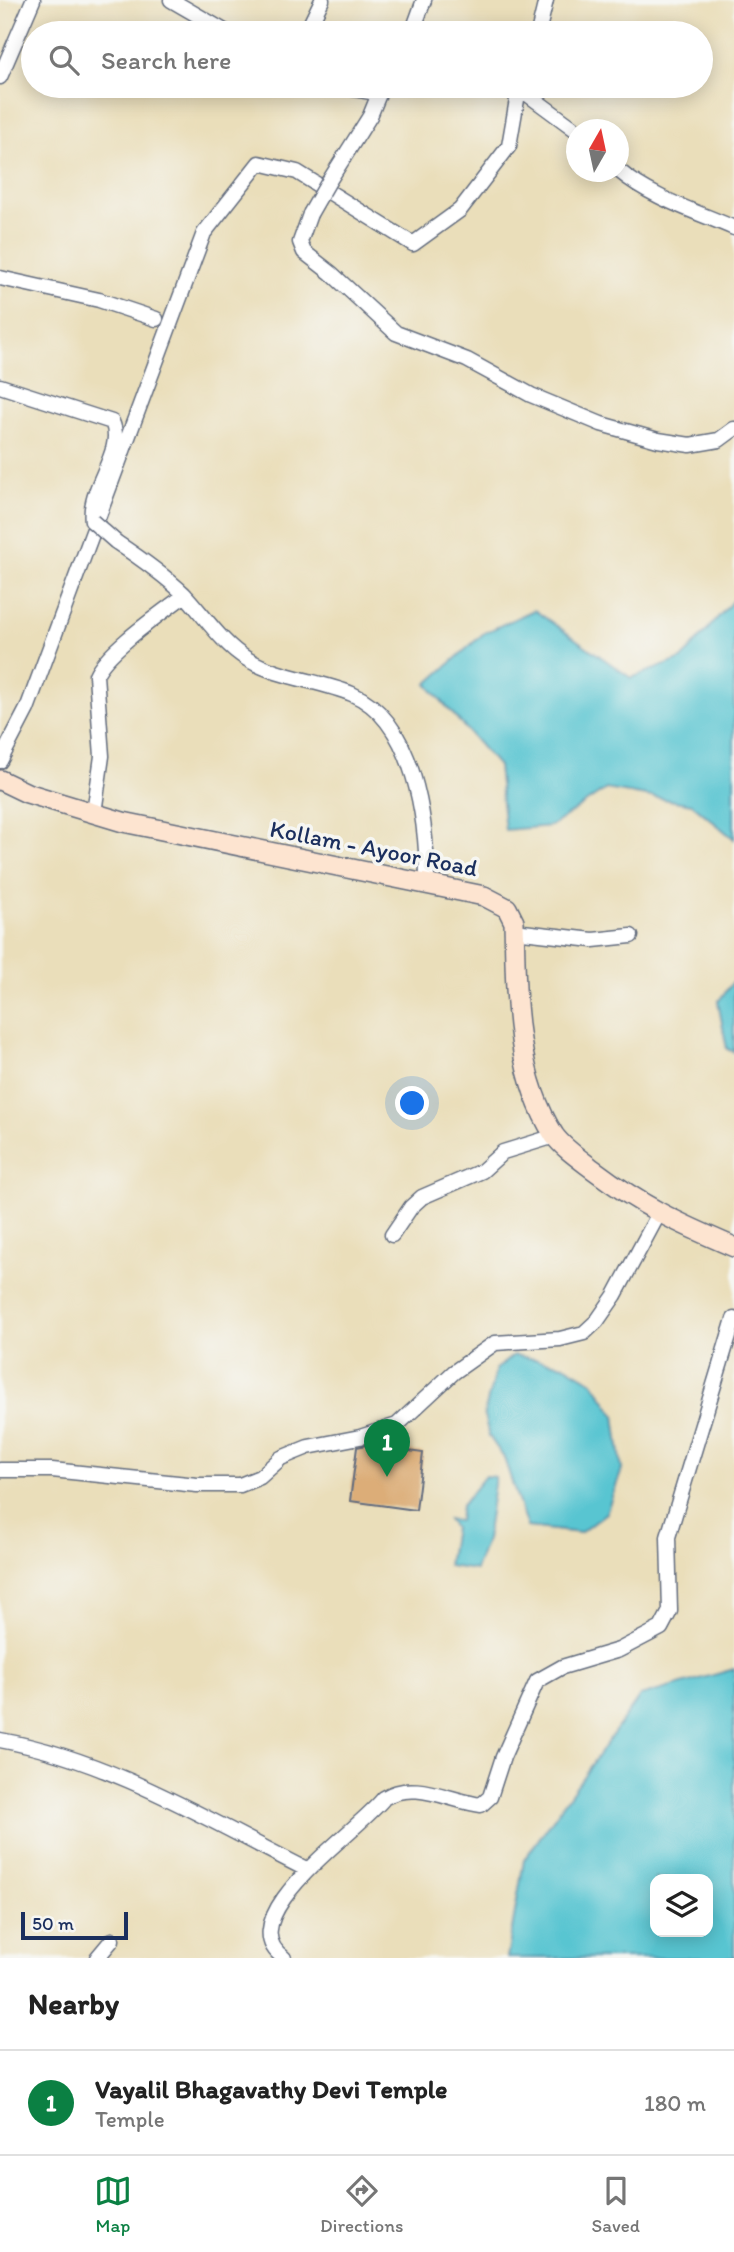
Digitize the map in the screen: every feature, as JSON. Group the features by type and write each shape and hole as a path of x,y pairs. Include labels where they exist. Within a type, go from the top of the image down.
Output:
{"main road":[{"name":"Kollam - Ayoor Road","path":"0,780 27,793 94,813 339,867 428,882 484,895 507,908 514,931 518,1033 534,1090 555,1136 633,1200 658,1214 734,1247"}],"street":[{"path":"24,21 33,0"},
{"path":"172,0 208,21"},
{"path":"312,21 323,0"},
{"path":"416,21 424,0"},
{"path":"541,21 546,0"},
{"path":"0,77 21,28"},
{"path":"377,98 370,116 310,214 300,242 304,253 331,272 396,333 467,359 531,395 601,424 658,440 690,445 719,440 734,429"},
{"path":"0,761 27,709 204,233 259,163 297,172 413,244 460,211 509,146 518,98"},
{"path":"534,98 566,122"},
{"path":"629,179 663,198 734,228"},
{"path":"0,278 99,300 156,319"},
{"path":"0,386 112,422 115,428 112,451 90,507 92,521 185,595 234,650 266,668 354,695 378,710 400,743 417,790 427,843 428,882"},
{"path":"94,813 102,765 96,675 103,664 148,622 185,595"},
{"path":"514,931 593,940 631,936"},
{"path":"392,1235 411,1207 422,1197 462,1182 482,1171 503,1152 555,1136"},
{"path":"0,1470 52,1470 197,1485 240,1485 260,1476 281,1458 308,1447 360,1437 397,1424 454,1372 495,1343 560,1339 584,1333 597,1321 615,1295 658,1214"},
{"path":"284,1958 277,1953 269,1938 269,1925 274,1912 308,1870 397,1790 414,1790 481,1805 490,1797 508,1744 537,1681 562,1667 620,1650 661,1628 670,1611 668,1537 734,1319"},
{"path":"0,1740 65,1755 118,1774 308,1870"},
{"path":"97,1958 111,1940"}],"water":[{"path":"734,599 734,839 692,804 606,789 551,826 505,830 498,766 427,684 484,633 534,610 631,678 682,659"},
{"path":"734,980 734,1052 727,1049 718,1002"},
{"path":"514,1355 564,1365 593,1382 615,1415 622,1470 606,1513 580,1533 527,1527 504,1458 489,1436 484,1414 496,1369"},
{"path":"485,1476 495,1477 486,1540 475,1570 448,1566 454,1528 448,1520 459,1521 461,1506"},
{"path":"734,1669 734,1958 507,1958 524,1860 640,1696"}],"building":[{"path":"366,1445 423,1453 416,1510 350,1501 357,1447"}],"place":[{"name":"Vayalil Bhagavathy Devi Temple","path":"387,1477"}]}
